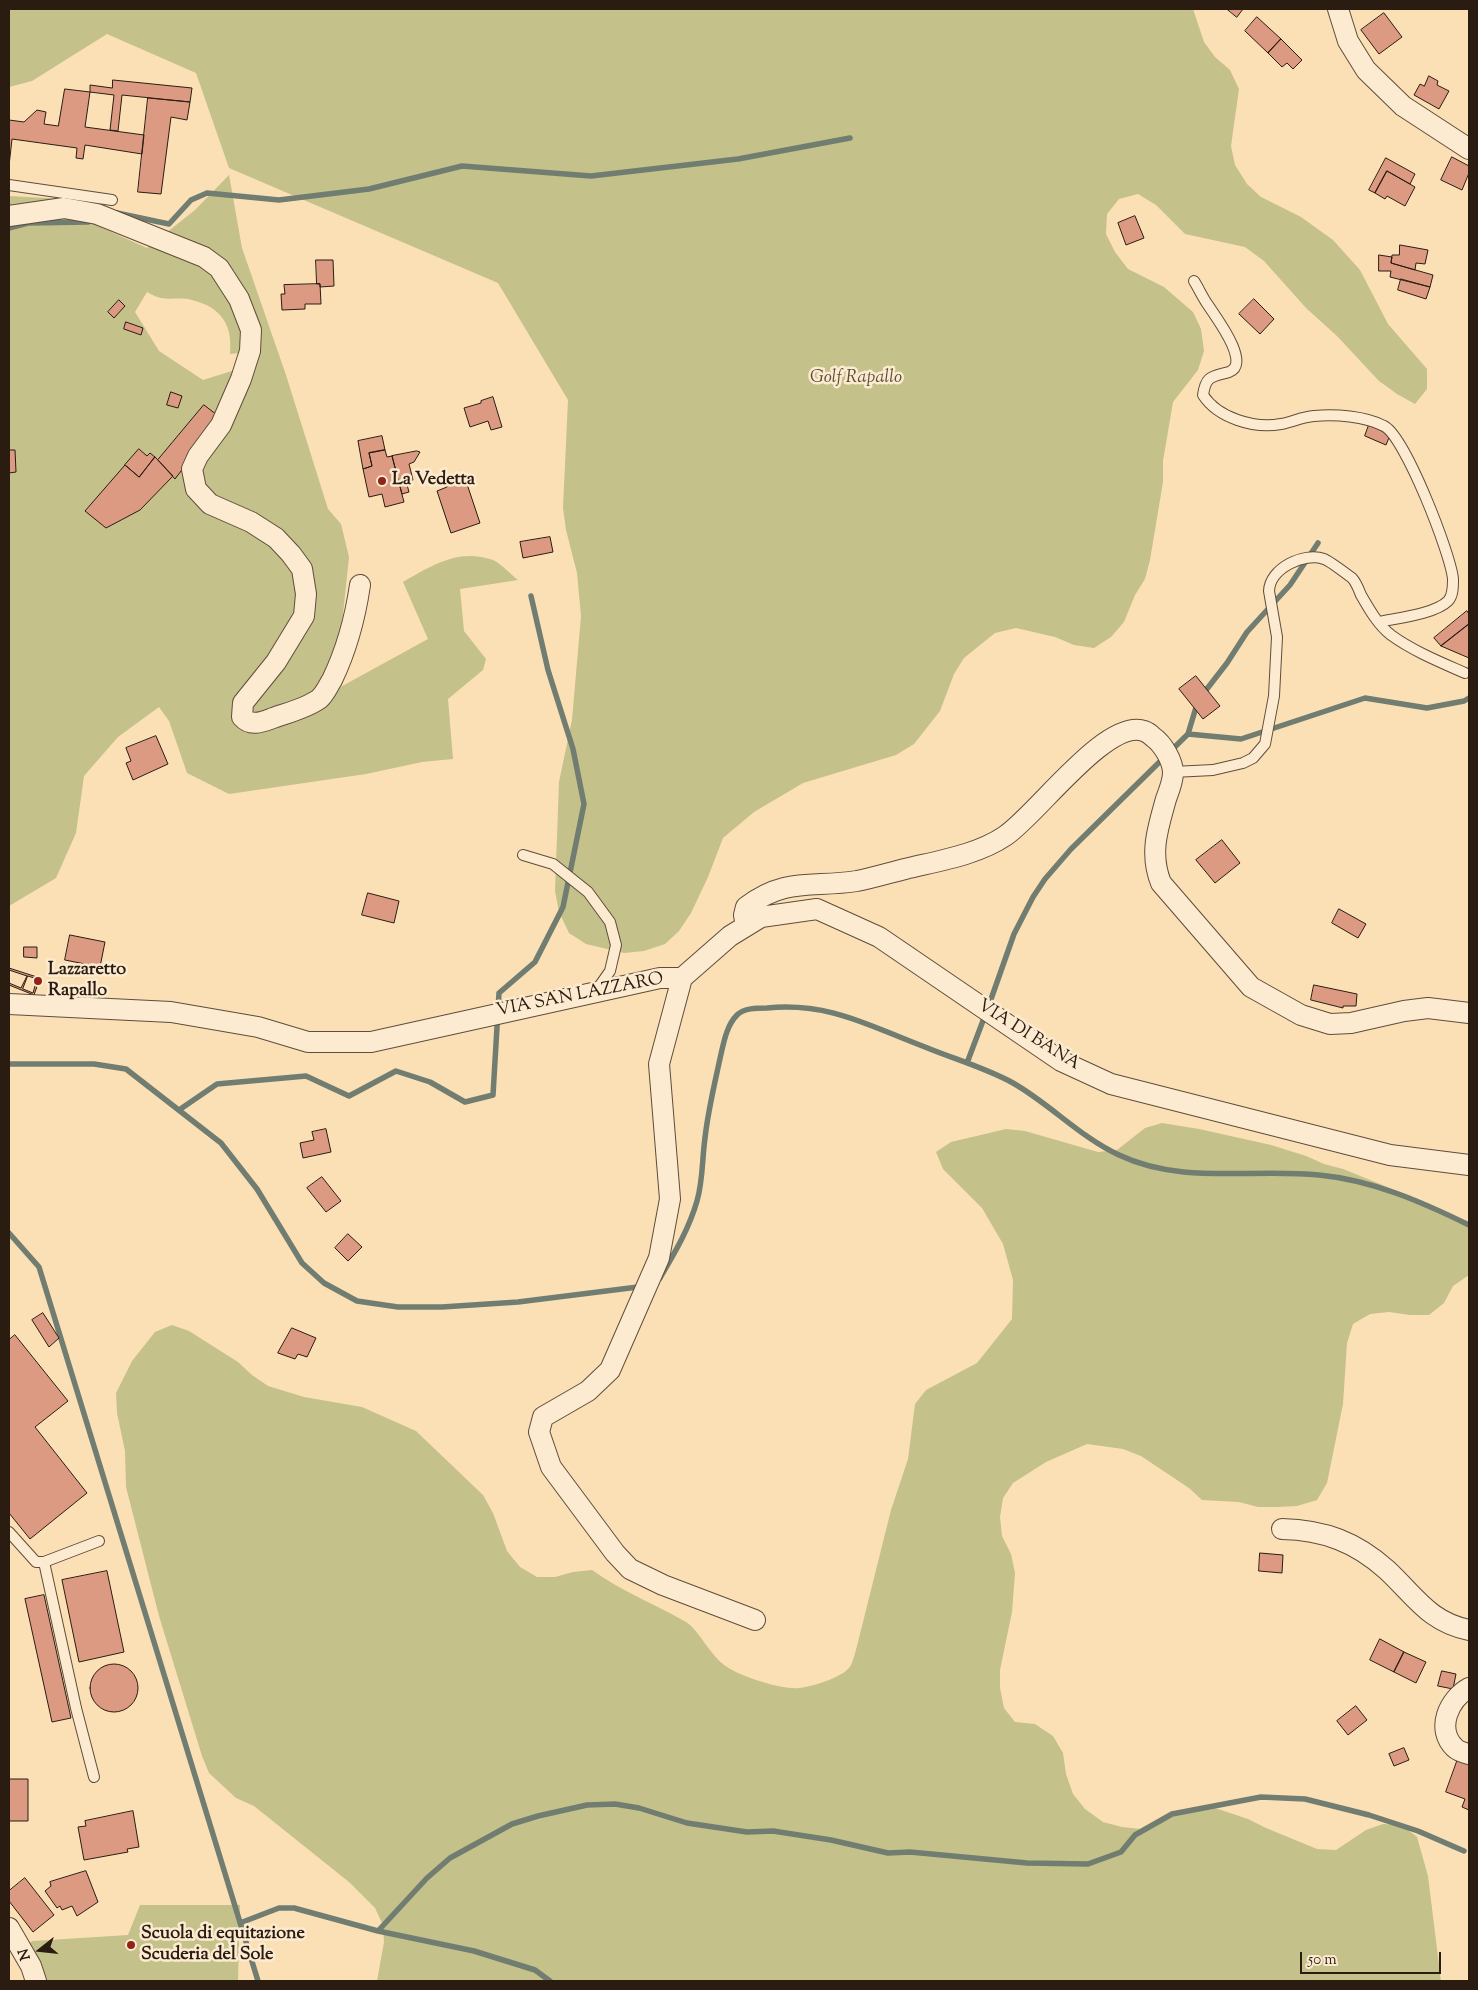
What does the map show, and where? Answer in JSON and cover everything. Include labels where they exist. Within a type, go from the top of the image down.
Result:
[{"type":"street","points":[[1338,9],[1348,41],[1366,70],[1403,106],[1469,149]]},
{"type":"street","points":[[9,216],[64,208],[97,214],[204,257],[220,268],[239,299],[251,330],[250,350],[241,379],[221,425],[198,456],[192,468],[196,489],[210,504],[251,522],[276,538],[302,569],[306,594],[304,616],[295,633],[276,662],[243,703],[242,716],[246,722],[253,724],[298,709],[323,694],[343,656],[356,614],[360,585]]},
{"type":"street","points":[[746,926],[744,915],[746,907],[768,893],[784,887],[858,881],[946,860],[1005,836],[1020,824],[1093,750],[1112,738],[1128,732],[1143,730],[1156,739],[1167,754],[1173,772],[1159,822],[1155,850],[1155,867],[1161,883],[1171,897],[1250,987],[1301,1014],[1330,1024],[1352,1023],[1404,1011],[1428,1008],[1469,1012]]},
{"type":"street","name":"VIA DI BANA","points":[[682,978],[730,936],[761,917],[817,909],[880,937],[1061,1061],[1112,1084],[1390,1156],[1469,1165]]},
{"type":"street","name":"VIA SAN LAZZARO","points":[[9,1004],[171,1012],[258,1027],[308,1042],[371,1042],[660,978],[682,978],[659,1064],[670,1199],[659,1258],[610,1370],[588,1391],[543,1417],[539,1432],[550,1467],[615,1553],[630,1569],[663,1585],[755,1620]]},
{"type":"street","points":[[1282,1529],[1300,1529],[1333,1537],[1356,1546],[1387,1570],[1409,1594],[1436,1618],[1451,1626],[1469,1630]]},
{"type":"street","points":[[1469,1688],[1458,1697],[1449,1711],[1444,1726],[1448,1738],[1456,1749],[1469,1754]]},
{"type":"street","points":[[9,1928],[31,1966],[36,1981]]},
{"type":"lane","points":[[9,185],[112,200]]},
{"type":"lane","points":[[1194,281],[1207,304],[1226,330],[1237,359],[1237,365],[1233,370],[1209,378],[1205,383],[1203,394],[1207,400],[1233,418],[1263,425],[1282,424],[1312,416],[1339,416],[1366,420],[1385,426],[1393,432],[1406,453],[1442,542],[1453,578],[1453,592],[1448,601],[1438,607],[1379,622]]},
{"type":"lane","points":[[1173,772],[1213,770],[1243,763],[1253,758],[1265,744],[1268,738],[1274,696],[1277,637],[1269,591],[1271,579],[1279,570],[1290,563],[1322,558],[1330,562],[1341,572],[1353,579],[1372,614],[1389,634],[1417,651],[1465,673]]},
{"type":"lane","points":[[523,855],[553,864],[588,892],[610,922],[616,945],[610,971],[596,992]]},
{"type":"lane","points":[[9,1532],[33,1561],[44,1562],[99,1541]]},
{"type":"lane","points":[[44,1562],[76,1708],[94,1777]]},
{"type":"green space","name":"Golf Rapallo","points":[[9,9],[1193,9],[1204,42],[1215,57],[1230,70],[1239,89],[1231,146],[1235,165],[1247,184],[1261,197],[1301,217],[1333,240],[1360,270],[1388,324],[1427,369],[1427,389],[1415,404],[1379,381],[1337,336],[1306,308],[1264,261],[1245,247],[1185,234],[1156,205],[1138,194],[1119,199],[1107,214],[1106,234],[1115,252],[1128,269],[1164,287],[1193,312],[1201,329],[1204,351],[1198,370],[1173,402],[1163,461],[1163,482],[1150,560],[1145,579],[1135,595],[1124,622],[1111,637],[1094,648],[1074,645],[1055,637],[1016,628],[995,633],[964,658],[954,674],[940,711],[914,744],[896,755],[803,783],[754,812],[723,838],[708,877],[691,913],[679,931],[665,944],[644,951],[624,953],[586,944],[569,933],[559,912],[555,891],[559,782],[572,720],[581,616],[577,573],[566,530],[563,508],[568,400],[498,283],[229,168],[196,73],[107,34],[32,81],[9,87]]},
{"type":"green space","points":[[229,175],[242,248],[286,375],[328,509],[341,524],[349,557],[335,690],[428,639],[403,582],[434,565],[466,556],[478,556],[493,560],[518,580],[460,589],[464,631],[486,659],[483,670],[448,699],[453,759],[422,762],[366,774],[229,794],[187,773],[169,721],[159,707],[118,737],[84,776],[76,833],[56,878],[9,906],[9,196],[83,200],[98,226],[147,248],[195,210]],"holes":[[[147,292],[161,298],[192,300],[211,307],[227,326],[230,354],[239,353],[238,369],[203,380],[159,351],[135,312]]]},
{"type":"green space","points":[[1162,1123],[1271,1145],[1306,1156],[1427,1203],[1444,1214],[1469,1222],[1469,1275],[1453,1286],[1444,1303],[1429,1315],[1389,1312],[1370,1314],[1353,1324],[1347,1343],[1343,1404],[1327,1483],[1317,1500],[1297,1506],[1258,1507],[1239,1502],[1202,1500],[1189,1488],[1141,1456],[1123,1449],[1087,1444],[1046,1462],[1013,1483],[1003,1498],[1000,1517],[1002,1536],[1011,1554],[1015,1573],[1012,1612],[1000,1670],[1000,1688],[1004,1708],[1015,1722],[1035,1724],[1053,1736],[1063,1753],[1066,1774],[1073,1794],[1085,1809],[1103,1822],[1141,1829],[1194,1807],[1212,1807],[1248,1819],[1317,1849],[1336,1850],[1366,1830],[1383,1824],[1402,1825],[1417,1837],[1428,1876],[1441,1981],[377,1981],[384,1942],[383,1925],[375,1908],[349,1882],[254,1806],[236,1798],[209,1773],[202,1756],[159,1616],[126,1487],[125,1451],[117,1413],[116,1393],[132,1361],[155,1332],[172,1325],[189,1331],[238,1362],[268,1386],[304,1397],[362,1407],[416,1431],[483,1495],[493,1513],[507,1551],[520,1567],[537,1577],[555,1577],[573,1572],[592,1570],[686,1622],[696,1631],[721,1662],[734,1671],[773,1685],[792,1688],[806,1687],[840,1675],[849,1668],[853,1661],[891,1510],[908,1459],[915,1404],[926,1390],[977,1363],[1012,1319],[1013,1280],[1003,1244],[982,1208],[943,1169],[936,1152],[951,1142],[1006,1129],[1025,1131],[1098,1152],[1117,1150],[1145,1128]]},
{"type":"green space","name":"Scuola di equitazione Scuderia del Sole","points":[[140,1905],[240,1905],[238,1981],[27,1981],[15,1949],[33,1941],[128,1935]]},
{"type":"building","points":[[1227,9],[1243,9],[1237,17]]},
{"type":"building","points":[[1384,13],[1402,37],[1379,54],[1361,30]]},
{"type":"building","points":[[1257,17],[1281,39],[1268,53],[1245,31]]},
{"type":"building","points":[[1281,39],[1302,60],[1293,69],[1287,63],[1282,67],[1268,53]]},
{"type":"building","points":[[1429,76],[1438,81],[1437,85],[1449,91],[1439,109],[1414,95],[1420,84],[1424,86]]},
{"type":"building","points":[[113,80],[192,88],[190,102],[122,95],[118,131],[110,130],[114,95],[90,92],[90,85],[112,88]]},
{"type":"building","points":[[65,89],[90,92],[85,127],[144,135],[142,154],[85,145],[83,159],[76,158],[77,148],[12,139],[9,166],[9,120],[24,122],[37,110],[46,112],[44,124],[58,126]]},
{"type":"building","points":[[148,98],[190,102],[187,120],[171,117],[161,194],[138,192]]},
{"type":"building","points":[[1452,157],[1469,166],[1469,173],[1462,190],[1441,180]]},
{"type":"building","points":[[1386,158],[1415,174],[1410,184],[1387,171],[1375,193],[1369,190]]},
{"type":"building","points":[[1387,171],[1415,187],[1405,206],[1387,196],[1385,199],[1375,193]]},
{"type":"building","points":[[1135,216],[1144,238],[1126,245],[1118,223]]},
{"type":"building","points":[[1400,245],[1428,250],[1425,264],[1416,263],[1415,270],[1391,263],[1392,255],[1399,255]]},
{"type":"building","points":[[1379,255],[1392,257],[1391,263],[1433,275],[1430,287],[1390,277],[1391,271],[1379,271]]},
{"type":"building","points":[[316,260],[333,260],[334,286],[320,287],[320,284],[317,284]]},
{"type":"building","points":[[1401,279],[1430,287],[1426,299],[1398,290]]},
{"type":"building","points":[[320,284],[321,304],[305,304],[305,309],[282,310],[281,294],[285,294],[284,285]]},
{"type":"building","points":[[1254,299],[1274,319],[1260,334],[1239,314]]},
{"type":"building","points":[[119,300],[125,306],[114,318],[108,312]]},
{"type":"building","points":[[126,322],[143,328],[141,335],[124,329]]},
{"type":"building","points":[[171,392],[182,396],[178,408],[167,405]]},
{"type":"building","points":[[493,397],[502,427],[491,430],[488,421],[470,427],[464,408]]},
{"type":"building","points":[[204,405],[221,418],[175,479],[158,460]]},
{"type":"building","points":[[1369,425],[1390,435],[1386,445],[1365,436]]},
{"type":"building","points":[[382,436],[385,450],[369,453],[372,466],[363,469],[358,441]]},
{"type":"building","points":[[139,449],[147,456],[150,453],[155,457],[139,477],[125,465]]},
{"type":"building","points":[[9,450],[15,450],[16,472],[9,473]]},
{"type":"building","name":"La Vedetta","points":[[385,450],[387,457],[392,456],[404,502],[385,507],[382,494],[369,497],[363,469],[372,466],[369,453]]},
{"type":"building","points":[[420,452],[414,462],[409,464],[413,480],[406,481],[409,492],[402,494],[392,456]]},
{"type":"building","points":[[155,457],[173,476],[140,510],[106,528],[85,511],[125,465],[139,477]]},
{"type":"building","points":[[465,478],[480,523],[451,533],[437,491],[447,487],[446,484]]},
{"type":"building","points":[[550,537],[553,552],[523,558],[520,542]]},
{"type":"building","points":[[1467,611],[1469,614],[1469,624],[1441,646],[1434,638]]},
{"type":"building","points":[[1469,624],[1469,658],[1441,646]]},
{"type":"building","points":[[1196,676],[1220,706],[1203,719],[1179,689]]},
{"type":"building","points":[[156,736],[168,764],[133,780],[126,763],[131,761],[126,748]]},
{"type":"building","points":[[1222,840],[1240,863],[1215,883],[1196,860]]},
{"type":"building","points":[[368,893],[399,901],[394,923],[362,915]]},
{"type":"building","points":[[1339,909],[1366,924],[1358,938],[1332,923]]},
{"type":"building","points":[[70,935],[105,942],[100,967],[65,960]]},
{"type":"building","points":[[24,947],[37,947],[37,958],[24,957]]},
{"type":"building","name":"Lazzaretto Rapallo","points":[[9,968],[40,978],[34,995],[9,985],[9,983],[21,988],[27,976],[9,970]],"holes":[[[28,976],[37,979],[33,993],[23,989]]]},
{"type":"building","points":[[1314,985],[1357,994],[1356,1006],[1343,1006],[1343,1008],[1311,1000]]},
{"type":"building","points":[[326,1129],[331,1152],[303,1158],[300,1143],[314,1140],[312,1132]]},
{"type":"building","points":[[322,1177],[341,1201],[326,1212],[307,1188]]},
{"type":"building","points":[[348,1234],[362,1247],[348,1261],[335,1248]]},
{"type":"building","points":[[43,1313],[59,1338],[49,1347],[32,1320]]},
{"type":"building","points":[[292,1328],[316,1338],[307,1357],[298,1354],[295,1359],[278,1353]]},
{"type":"building","points":[[15,1335],[68,1401],[35,1427],[87,1493],[30,1539],[9,1513],[9,1340]]},
{"type":"building","points":[[1260,1553],[1283,1555],[1282,1573],[1259,1571]]},
{"type":"building","points":[[107,1571],[124,1652],[79,1662],[62,1580]]},
{"type":"building","points":[[44,1595],[71,1718],[52,1722],[25,1599]]},
{"type":"building","points":[[1380,1639],[1404,1652],[1394,1672],[1370,1660]]},
{"type":"building","points":[[1404,1652],[1426,1662],[1416,1683],[1394,1672]]},
{"type":"building","points":[[114,1664],[123,1666],[131,1671],[136,1679],[138,1688],[136,1697],[131,1705],[123,1710],[114,1712],[105,1710],[97,1705],[92,1697],[90,1688],[92,1679],[97,1671],[105,1666]]},
{"type":"building","points":[[1442,1671],[1456,1674],[1453,1689],[1438,1686]]},
{"type":"building","points":[[1356,1706],[1367,1720],[1348,1735],[1337,1721]]},
{"type":"building","points":[[1404,1748],[1409,1760],[1394,1766],[1389,1754]]},
{"type":"building","points":[[1459,1756],[1469,1760],[1469,1810],[1462,1807],[1465,1799],[1446,1792]]},
{"type":"building","points":[[9,1779],[28,1779],[28,1821],[9,1821]]},
{"type":"building","points":[[133,1811],[139,1847],[127,1849],[128,1852],[84,1860],[78,1827],[86,1826],[85,1821]]},
{"type":"building","points":[[86,1871],[98,1902],[77,1916],[72,1906],[62,1910],[60,1906],[57,1908],[45,1891],[51,1886],[50,1882]]},
{"type":"building","points":[[25,1878],[54,1915],[33,1932],[9,1901],[9,1891]]},
{"type":"waterway","points":[[117,213],[169,224],[191,200],[207,193],[279,200],[369,189],[462,166],[591,176],[738,159],[850,138]]},
{"type":"waterway","points":[[9,228],[28,223],[88,222],[92,220]]},
{"type":"waterway","points":[[1203,694],[1227,663],[1247,632],[1290,585],[1318,543]]},
{"type":"waterway","points":[[179,1110],[217,1084],[306,1076],[349,1096],[396,1071],[430,1082],[465,1102],[493,1095],[499,993],[535,962],[563,907],[584,804],[573,749],[548,670],[531,596]]},
{"type":"waterway","points":[[1188,734],[1241,739],[1365,698],[1427,708],[1464,701],[1469,698]]},
{"type":"waterway","points":[[990,1002],[1014,934],[1033,897],[1045,879],[1071,849],[1188,734],[1197,704]]},
{"type":"waterway","points":[[660,1278],[676,1250],[697,1201],[708,1117],[726,1033],[737,1015],[743,1011],[755,1008],[790,1007],[830,1012],[849,1017],[981,1068],[1027,1091],[1105,1148],[1143,1164],[1167,1170],[1192,1173],[1294,1173],[1339,1178],[1396,1193],[1469,1225]]},
{"type":"waterway","points":[[967,1063],[984,1018]]},
{"type":"waterway","points":[[9,1064],[94,1064],[126,1069],[221,1143],[257,1189],[302,1263],[324,1283],[357,1301],[398,1307],[442,1307],[518,1302],[638,1287]]},
{"type":"waterway","points":[[9,1233],[39,1267],[258,1981]]},
{"type":"waterway","points":[[378,1931],[427,1878],[450,1858],[512,1824],[587,1805],[615,1804],[639,1808],[687,1823],[747,1832],[773,1831],[831,1840],[888,1853],[910,1852],[1027,1863],[1088,1864],[1121,1852],[1135,1835],[1172,1814],[1261,1797],[1305,1799],[1369,1815],[1418,1831],[1464,1851]]},
{"type":"waterway","points":[[240,1923],[279,1908],[294,1908],[378,1931],[474,1951],[535,1970],[550,1981]]},
{"type":"place","name":"La Vedetta","points":[[382,481]]},
{"type":"place","name":"Lazzaretto Rapallo","points":[[38,981]]},
{"type":"place","name":"Scuola di equitazione Scuderia del Sole","points":[[131,1945]]}]
